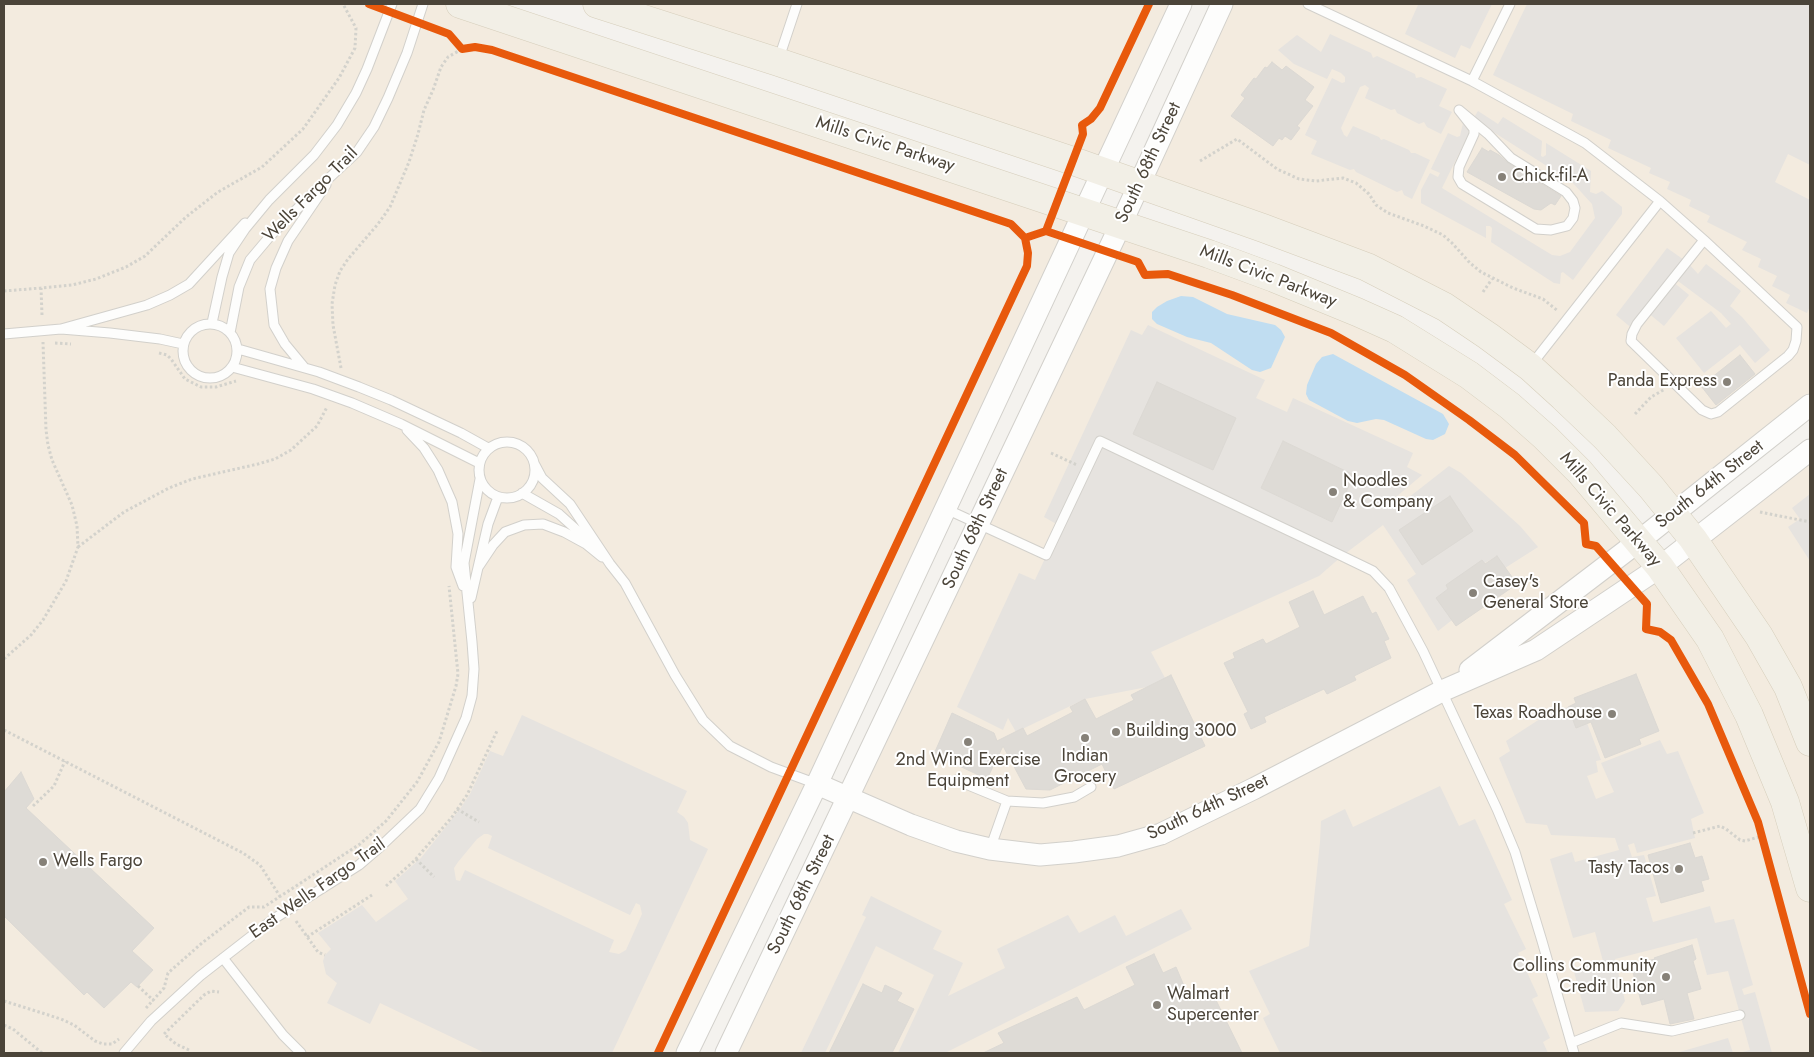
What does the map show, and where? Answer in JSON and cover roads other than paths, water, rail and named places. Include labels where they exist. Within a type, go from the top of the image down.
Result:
[{"type":"main road","name":"Mills Civic Parkway","points":[[460,4],[1085,211],[1209,254],[1319,296],[1395,329],[1468,375],[1503,401],[1545,437],[1580,472],[1660,567],[1710,640],[1749,715],[1785,802],[1810,888]]},
{"type":"main road","points":[[597,4],[778,62],[1102,171],[1367,267],[1445,307],[1530,367],[1564,396],[1605,437],[1673,514],[1693,539],[1759,636],[1788,687],[1810,742]]},
{"type":"street","name":"South 68th Street","points":[[687,1053],[817,784],[1181,4]]},
{"type":"street","name":"South 68th Street","points":[[726,1053],[1121,224],[1222,4]]},
{"type":"street","name":"South 64th Street","points":[[1442,691],[1639,541],[1810,405]]},
{"type":"street","name":"South 64th Street","points":[[817,784],[920,828],[956,841],[990,849],[1040,856],[1118,846],[1160,834],[1255,788],[1442,691],[1536,650],[1660,567],[1693,539],[1721,520],[1810,450]]},
{"type":"lane","name":"Wells Fargo Trail","points":[[212,323],[222,277],[230,253],[245,229],[269,200],[314,154],[337,125],[367,69],[392,4]]},
{"type":"lane","name":"Wells Fargo Trail","points":[[230,333],[240,287],[250,260],[271,235],[357,152],[374,127],[407,53],[423,4]]},
{"type":"lane","points":[[778,62],[797,4]]},
{"type":"lane","points":[[1308,4],[1472,82],[1585,143],[1660,201],[1704,240],[1797,327],[1793,350],[1718,412],[1711,414],[1702,410],[1631,341],[1637,324],[1704,240]]},
{"type":"lane","points":[[1472,82],[1510,4]]},
{"type":"lane","points":[[1459,110],[1488,134],[1512,158],[1566,192],[1573,201],[1575,208],[1573,218],[1567,226],[1551,230],[1536,229],[1462,184],[1458,177],[1458,167],[1474,134],[1474,129],[1459,110]]},
{"type":"lane","points":[[304,367],[285,344],[274,325],[270,289],[276,268],[288,242],[334,174]]},
{"type":"lane","points":[[61,329],[147,305],[170,296],[189,284],[231,236],[269,200]]},
{"type":"lane","points":[[1530,367],[1660,201]]},
{"type":"lane","points":[[212,323],[223,327],[230,333],[238,349],[232,367],[219,377],[211,378],[202,377],[188,368],[184,361],[183,344],[191,331],[198,326],[212,323]]},
{"type":"lane","points":[[4,334],[61,329],[160,339],[183,344]]},
{"type":"lane","points":[[238,349],[304,367],[338,379],[391,400],[488,448]]},
{"type":"lane","points":[[232,367],[272,377],[332,396],[401,424],[479,463]]},
{"type":"lane","points":[[401,424],[424,448],[438,470],[452,502],[458,534],[456,567],[469,606]]},
{"type":"lane","points":[[534,463],[535,472],[533,480],[522,493],[515,497],[506,498],[490,493],[480,479],[478,471],[479,463],[488,448],[503,442],[519,444],[526,449],[534,463],[542,478],[570,504],[625,584],[675,675],[703,720],[730,746],[771,767],[817,784]]},
{"type":"lane","points":[[946,508],[1046,555],[1100,442],[1373,571],[1389,588],[1442,691],[1514,852],[1574,1053]]},
{"type":"lane","name":"East Wells Fargo Trail","points":[[124,1053],[151,1021],[200,976],[272,920],[359,865],[402,828],[420,809],[439,778],[454,748],[466,718],[472,696],[474,669],[464,563],[480,479]]},
{"type":"lane","points":[[522,493],[559,514],[592,543],[610,564]]},
{"type":"lane","name":"East Wells Fargo Trail","points":[[469,606],[488,524],[498,496]]},
{"type":"lane","points":[[479,566],[493,545],[505,532],[524,524],[543,524],[564,532],[586,544],[610,564]]},
{"type":"lane","points":[[956,780],[1006,801],[1043,803],[1074,797],[1091,787]]},
{"type":"lane","points":[[990,849],[1006,801]]},
{"type":"lane","points":[[223,958],[283,1035],[301,1053]]},
{"type":"lane","points":[[1571,1043],[1621,1023],[1672,1031],[1740,1015]]},
{"type":"water","points":[[1181,296],[1193,297],[1227,314],[1275,325],[1285,337],[1271,368],[1260,372],[1252,370],[1211,343],[1187,337],[1157,324],[1152,319],[1152,312],[1157,307]]},
{"type":"water","points":[[1333,354],[1443,414],[1449,424],[1445,434],[1433,440],[1426,439],[1384,420],[1376,419],[1357,423],[1348,421],[1309,400],[1306,394],[1307,385],[1316,364],[1322,357]]},
{"type":"place","name":"Chick-fil-A","points":[[1502,177]]},
{"type":"place","name":"Panda Express","points":[[1727,382]]},
{"type":"place","name":"Noodles & Company","points":[[1333,492]]},
{"type":"place","name":"Casey's General Store","points":[[1473,593]]},
{"type":"place","name":"Texas Roadhouse","points":[[1612,714]]},
{"type":"place","name":"Building 3000","points":[[1116,732]]},
{"type":"place","name":"Indian Grocery","points":[[1085,738]]},
{"type":"place","name":"2nd Wind Exercise Equipment","points":[[968,742]]},
{"type":"place","name":"Wells Fargo","points":[[43,862]]},
{"type":"place","name":"Tasty Tacos","points":[[1679,869]]},
{"type":"place","name":"Collins Community Credit Union","points":[[1666,977]]},
{"type":"place","name":"Walmart Supercenter","points":[[1157,1005]]}]
